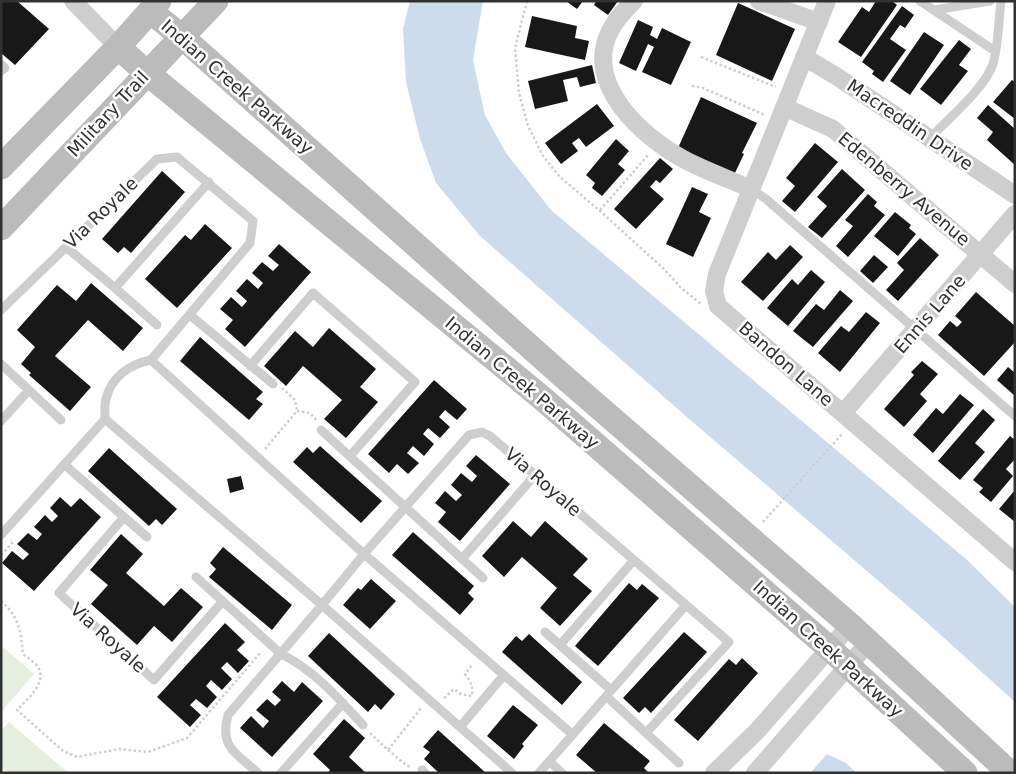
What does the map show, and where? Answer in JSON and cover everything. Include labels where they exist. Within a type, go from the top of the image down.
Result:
[{"type":"street","name":"Indian Creek Parkway","points":[[73,1],[118,47],[147,73],[542,398],[838,656],[965,773]]},
{"type":"street","name":"Military Trail","points":[[1,228],[216,1]]},
{"type":"street","points":[[634,1],[619,16],[609,32],[604,56],[606,76],[613,96],[627,114],[656,141],[684,160],[751,189]]},
{"type":"street","points":[[760,1],[819,22]]},
{"type":"street","name":"Bandon Lane","points":[[827,1],[717,274],[714,291],[718,306],[1015,562]]},
{"type":"street","name":"Indian Creek Parkway","points":[[149,5],[181,36],[564,377],[850,625],[1010,773]]},
{"type":"street","points":[[1,167],[118,47],[149,5]]},
{"type":"street","name":"Macreddin Drive","points":[[804,57],[836,76],[1015,195]]},
{"type":"street","name":"Edenberry Avenue","points":[[784,107],[833,129],[1015,284]]},
{"type":"street","name":"Ennis Lane","points":[[843,413],[1015,214]]},
{"type":"street","points":[[756,773],[838,656],[850,625]]},
{"type":"street","points":[[714,773],[838,656],[869,642]]},
{"type":"lane","points":[[920,1],[995,51]]},
{"type":"lane","points":[[934,10],[990,1]]},
{"type":"lane","points":[[930,138],[986,77],[993,63],[1002,1]]},
{"type":"lane","points":[[1,64],[5,68],[1,71]]},
{"type":"lane","name":"Via Royale","points":[[1,310],[157,159],[177,157],[253,221],[250,243],[151,360]]},
{"type":"lane","points":[[115,288],[209,182]]},
{"type":"lane","points":[[751,189],[766,199],[1015,416]]},
{"type":"lane","points":[[66,247],[157,325]]},
{"type":"lane","points":[[250,366],[313,293],[415,382],[350,456]]},
{"type":"lane","points":[[190,315],[274,384]]},
{"type":"lane","points":[[1,536],[105,419],[106,399],[121,372],[137,362],[151,360],[364,554],[572,734]]},
{"type":"lane","points":[[1,364],[61,420]]},
{"type":"lane","points":[[1,421],[29,390]]},
{"type":"lane","points":[[105,419],[322,605],[512,773]]},
{"type":"lane","points":[[321,430],[483,578]]},
{"type":"lane","name":"Via Royale","points":[[258,773],[229,747],[224,729],[228,715],[364,554],[470,436],[482,432],[490,436],[729,642],[646,733]]},
{"type":"lane","points":[[64,465],[147,537]]},
{"type":"lane","points":[[462,559],[535,475]]},
{"type":"lane","name":"Via Royale","points":[[124,517],[59,594],[154,680],[222,602]]},
{"type":"lane","points":[[1,527],[18,519]]},
{"type":"lane","points":[[560,645],[634,560]]},
{"type":"lane","points":[[196,577],[281,654],[297,662],[343,703],[363,725]]},
{"type":"lane","points":[[539,773],[686,605]]},
{"type":"lane","points":[[546,632],[609,693],[646,733],[679,763]]},
{"type":"lane","points":[[460,727],[504,675]]},
{"type":"lane","points":[[281,773],[343,703]]},
{"type":"lane","points":[[549,761],[562,773]]},
{"type":"path","points":[[527,1],[515,48],[519,93],[528,126],[543,156],[559,176],[664,269],[681,288],[706,308]]},
{"type":"path","points":[[701,57],[777,87]]},
{"type":"path","points":[[692,86],[703,88],[766,116]]},
{"type":"path","points":[[600,211],[652,151]]},
{"type":"path","points":[[274,384],[284,389],[295,400],[297,411]]},
{"type":"path","points":[[297,411],[310,413],[322,426],[321,430]]},
{"type":"path","points":[[264,450],[297,411]]},
{"type":"path","points":[[763,522],[842,434]]},
{"type":"path","points":[[1,601],[12,613],[20,629],[23,654],[38,667],[40,674],[39,682],[34,692],[17,710],[63,751],[77,757],[119,749],[148,752],[187,738],[262,650]]},
{"type":"path","points":[[442,700],[454,689],[461,694],[472,696],[470,680],[465,674]]},
{"type":"path","points":[[388,750],[422,708]]},
{"type":"path","points":[[363,725],[407,766],[423,771]]},
{"type":"green space","points":[[4,648],[34,674],[1,712],[1,651]]},
{"type":"green space","points":[[9,722],[67,772],[8,773],[1,767],[1,731]]},
{"type":"water","points":[[410,1],[483,1],[473,60],[485,115],[506,153],[551,210],[966,559],[1015,607],[1015,702],[923,619],[688,418],[480,236],[436,183],[420,139],[406,82],[403,29]]},
{"type":"water","points":[[827,754],[846,763],[857,773],[810,773]]},
{"type":"building","points":[[1,1],[17,1],[49,29],[15,65],[1,53]]},
{"type":"building","points":[[566,1],[583,1],[577,9]]},
{"type":"building","points":[[596,1],[618,1],[608,15],[594,5]]},
{"type":"building","points":[[876,1],[892,1],[897,5],[861,57],[838,42],[862,7],[869,12]]},
{"type":"building","points":[[738,3],[795,29],[772,81],[716,55]]},
{"type":"building","points":[[902,6],[914,15],[905,28],[900,25],[890,39],[906,50],[883,82],[872,74],[874,71],[862,62]]},
{"type":"building","points":[[532,16],[577,26],[575,38],[589,41],[585,60],[525,47]]},
{"type":"building","points":[[638,20],[653,27],[650,35],[657,39],[662,28],[691,42],[671,85],[642,72],[654,47],[648,44],[636,71],[619,63]]},
{"type":"building","points":[[924,32],[944,45],[910,95],[890,81]]},
{"type":"building","points":[[959,40],[971,49],[959,65],[968,71],[941,105],[920,89]]},
{"type":"building","points":[[592,65],[596,83],[580,87],[577,77],[563,80],[568,101],[535,109],[528,81]]},
{"type":"building","points":[[1012,80],[1015,82],[1015,119],[993,102]]},
{"type":"building","points":[[701,97],[757,123],[742,153],[744,154],[734,175],[678,148]]},
{"type":"building","points":[[597,104],[614,126],[586,147],[579,138],[572,143],[578,151],[561,164],[545,143]]},
{"type":"building","points":[[988,105],[1015,129],[1015,165],[987,140],[993,132],[977,118]]},
{"type":"building","points":[[616,139],[629,151],[618,164],[625,170],[602,196],[592,188],[595,183],[586,175]]},
{"type":"building","points":[[815,143],[838,162],[795,212],[782,201],[795,186],[786,178]]},
{"type":"building","points":[[660,158],[673,169],[660,183],[656,180],[650,187],[664,199],[636,229],[614,209]]},
{"type":"building","points":[[842,169],[865,190],[822,238],[808,227],[827,206],[817,197]]},
{"type":"building","points":[[162,171],[185,192],[131,253],[124,247],[118,253],[102,239]]},
{"type":"building","points":[[692,187],[708,194],[699,212],[711,218],[693,257],[666,244]]},
{"type":"building","points":[[868,194],[877,202],[874,206],[885,215],[848,257],[836,246],[853,226],[845,220]]},
{"type":"building","points":[[895,212],[911,225],[909,228],[916,234],[898,256],[874,236]]},
{"type":"building","points":[[205,224],[232,248],[177,308],[145,279],[185,235],[191,240]]},
{"type":"building","points":[[920,238],[939,255],[898,301],[886,290],[904,270],[897,263]]},
{"type":"building","points":[[279,244],[311,272],[245,347],[225,329],[233,320],[220,309],[231,297],[242,307],[247,301],[236,291],[247,279],[258,289],[263,283],[252,273],[262,262],[273,271],[279,265],[268,256]]},
{"type":"building","points":[[790,245],[803,257],[763,301],[741,282],[768,252],[776,260]]},
{"type":"building","points":[[874,255],[888,267],[873,283],[860,271]]},
{"type":"building","points":[[811,270],[825,282],[788,326],[767,308],[792,279],[798,285]]},
{"type":"building","points":[[91,283],[143,328],[123,351],[88,320],[55,356],[91,387],[70,411],[29,375],[31,373],[21,364],[35,347],[17,330],[57,285],[76,301]]},
{"type":"building","points":[[840,290],[853,301],[813,347],[793,331],[816,304],[824,310]]},
{"type":"building","points":[[976,292],[1015,326],[1015,342],[984,376],[938,335],[950,321],[957,327],[962,322],[955,316]]},
{"type":"building","points":[[866,312],[880,323],[840,372],[818,353],[841,326],[849,332]]},
{"type":"building","points":[[329,328],[376,369],[360,387],[378,402],[346,438],[324,419],[342,400],[303,366],[286,386],[264,366],[295,331],[313,347]]},
{"type":"building","points":[[200,337],[263,392],[256,399],[263,404],[249,420],[180,361]]},
{"type":"building","points":[[922,361],[938,374],[920,394],[927,401],[904,427],[884,409],[914,375],[911,372]]},
{"type":"building","points":[[1008,367],[1015,373],[1015,396],[997,380]]},
{"type":"building","points":[[434,380],[467,409],[457,420],[445,410],[439,417],[450,427],[440,438],[428,428],[423,434],[434,444],[424,456],[413,446],[407,453],[419,463],[408,474],[397,464],[389,473],[368,454]]},
{"type":"building","points":[[960,394],[974,405],[933,453],[913,435],[936,408],[943,414]]},
{"type":"building","points":[[983,409],[995,420],[975,443],[985,452],[960,480],[938,461]]},
{"type":"building","points":[[1010,436],[1015,440],[1015,459],[1006,469],[1013,476],[991,502],[979,492],[983,488],[973,480]]},
{"type":"building","points":[[320,446],[382,501],[361,523],[293,462],[307,447],[313,453]]},
{"type":"building","points":[[109,448],[177,509],[162,525],[156,519],[149,526],[88,471]]},
{"type":"building","points":[[476,455],[510,484],[460,541],[438,522],[446,512],[435,503],[445,491],[456,501],[462,495],[451,485],[461,473],[472,482],[477,476],[466,466]]},
{"type":"building","points":[[241,476],[244,489],[230,493],[227,479]]},
{"type":"building","points":[[1015,490],[1015,522],[999,509]]},
{"type":"building","points":[[60,497],[71,507],[80,498],[101,517],[34,591],[2,563],[12,551],[23,560],[29,554],[17,544],[28,533],[37,540],[42,534],[34,527],[45,515],[52,522],[58,516],[50,508]]},
{"type":"building","points":[[513,521],[531,537],[545,521],[588,559],[573,575],[592,591],[560,626],[540,608],[557,588],[522,557],[504,577],[482,556]]},
{"type":"building","points":[[413,532],[474,586],[468,593],[474,599],[460,615],[392,555]]},
{"type":"building","points":[[121,534],[143,554],[126,573],[164,606],[181,588],[203,607],[172,642],[154,626],[137,645],[91,604],[108,585],[90,570]]},
{"type":"building","points":[[223,547],[292,605],[272,630],[209,577],[216,569],[210,563]]},
{"type":"building","points":[[371,579],[396,601],[370,629],[343,605],[358,588],[361,590]]},
{"type":"building","points":[[629,583],[637,590],[642,584],[659,598],[598,666],[575,646]]},
{"type":"building","points":[[225,623],[245,642],[237,650],[249,661],[238,673],[227,662],[221,668],[232,679],[222,690],[211,680],[206,686],[217,697],[207,708],[196,699],[190,705],[201,715],[190,727],[157,697]]},
{"type":"building","points":[[684,632],[707,652],[651,713],[645,707],[639,713],[623,698]]},
{"type":"building","points":[[329,633],[395,694],[381,710],[375,704],[368,712],[308,656]]},
{"type":"building","points":[[529,634],[582,682],[562,705],[502,652],[516,636],[522,641]]},
{"type":"building","points":[[742,658],[758,673],[698,741],[674,720],[729,659],[736,665]]},
{"type":"building","points":[[282,681],[294,692],[302,682],[323,701],[272,757],[240,728],[251,716],[263,728],[269,721],[256,710],[267,699],[275,706],[281,700],[272,692]]},
{"type":"building","points":[[513,705],[538,725],[522,744],[524,746],[514,759],[487,736]]},
{"type":"building","points":[[344,719],[365,738],[349,757],[366,773],[328,773],[330,770],[313,754]]},
{"type":"building","points":[[604,723],[650,761],[644,768],[649,773],[597,773],[576,755]]},
{"type":"building","points":[[438,730],[486,773],[439,773],[424,759],[430,752],[423,747]]}]
